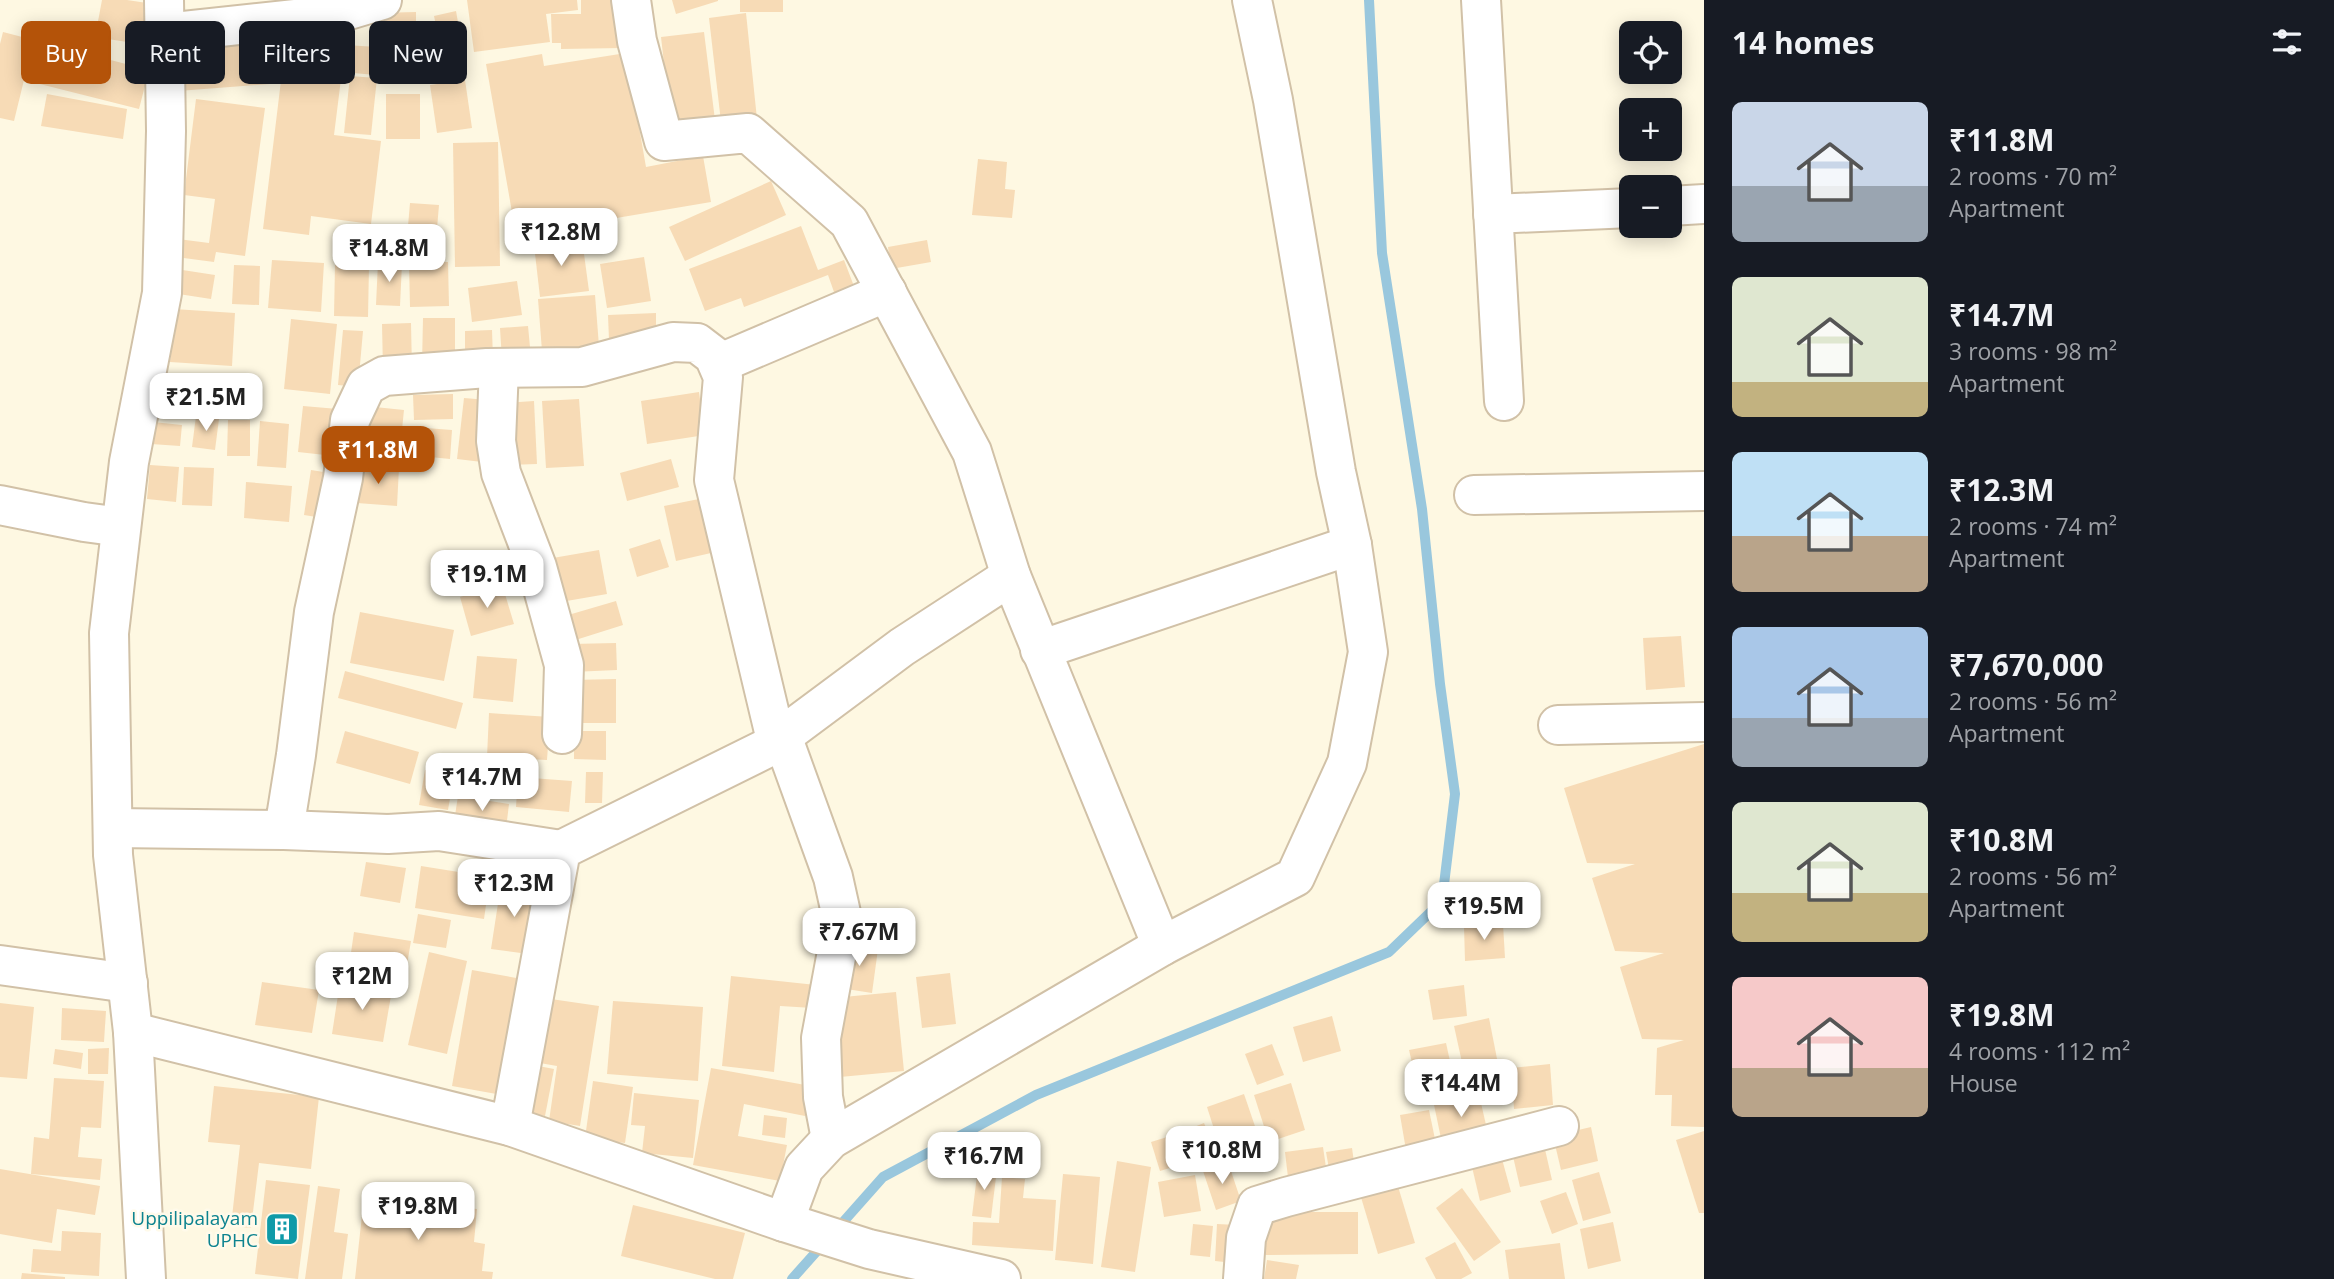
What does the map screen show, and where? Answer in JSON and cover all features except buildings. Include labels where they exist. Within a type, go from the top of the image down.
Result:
[{"type":"street","points":[[146,1279],[133,1032],[113,855],[108,633],[129,462],[162,293],[166,131],[164,16],[332,15],[382,0]]},
{"type":"street","points":[[631,0],[637,41],[664,141],[748,133],[849,222],[972,452],[1011,576],[1161,946]]},
{"type":"street","points":[[797,1225],[804,1168],[831,1139],[1161,946],[1295,877],[1348,763],[1368,652],[1352,544],[1333,458],[1273,100],[1252,0]]},
{"type":"street","points":[[1481,0],[1504,401]]},
{"type":"street","points":[[1682,205],[1704,204]]},
{"type":"street","points":[[1493,214],[1619,209]]},
{"type":"street","points":[[718,364],[887,292]]},
{"type":"street","points":[[284,830],[314,612],[343,478],[350,420],[366,386],[384,376],[499,368],[582,366],[674,342],[697,344],[714,356],[723,377],[714,480],[779,738],[833,877],[841,914],[839,941],[821,1038],[823,1097],[831,1139]]},
{"type":"street","points":[[499,368],[496,441],[501,473],[537,567],[564,664],[562,734]]},
{"type":"street","points":[[1474,495],[1704,491]]},
{"type":"street","points":[[0,505],[121,527]]},
{"type":"street","points":[[1040,650],[1352,544]]},
{"type":"street","points":[[113,828],[388,834],[439,831],[561,850],[765,749],[902,647],[1011,576]]},
{"type":"street","points":[[1558,725],[1704,722]]},
{"type":"street","points":[[510,1126],[561,850]]},
{"type":"street","points":[[0,965],[128,983]]},
{"type":"street","points":[[133,1032],[510,1126],[869,1249],[983,1277]]},
{"type":"street","points":[[1243,1279],[1246,1238],[1256,1206],[1559,1126]]},
{"type":"waterway","points":[[836,1230],[883,1177],[1036,1095],[1389,952],[1442,901],[1455,794],[1440,684],[1422,509],[1382,253],[1369,0]]},
{"type":"waterway","points":[[792,1279],[825,1242]]},
{"type":"place","name":"Uppilipalayam UPHC","points":[[282,1229]]}]
